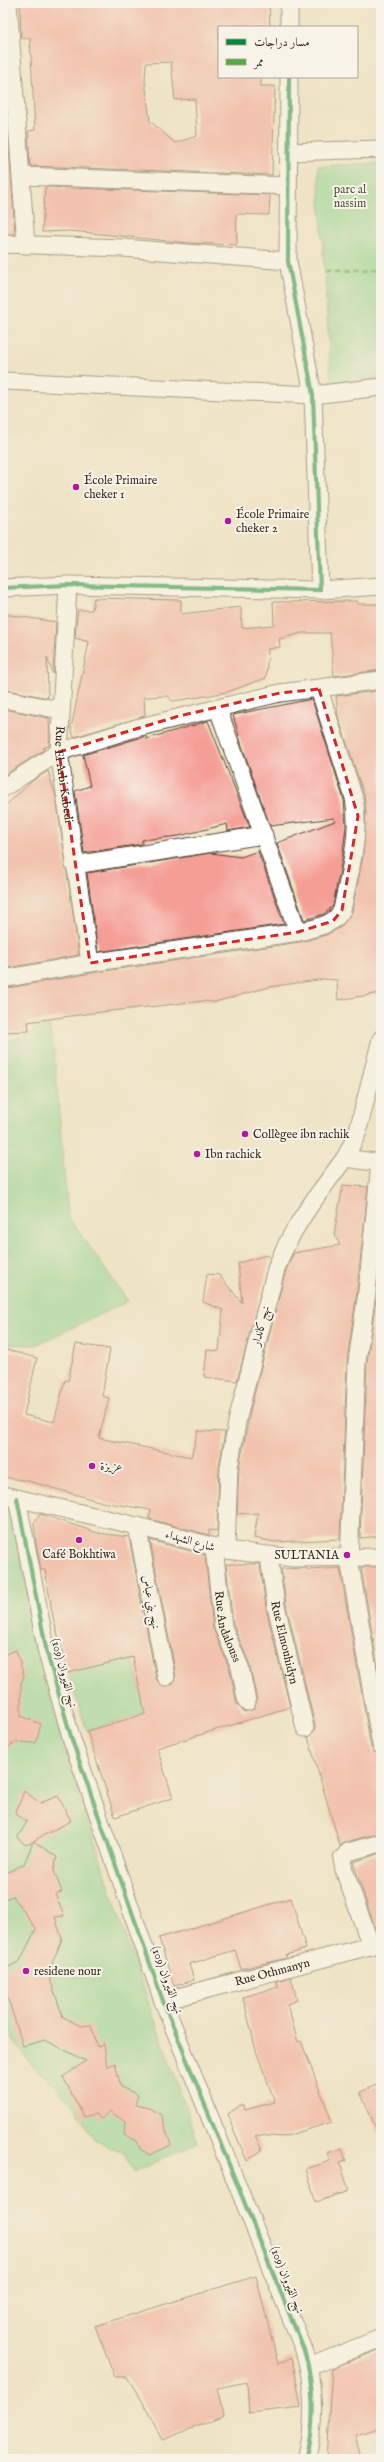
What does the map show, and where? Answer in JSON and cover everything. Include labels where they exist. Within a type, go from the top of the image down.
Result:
[{"type":"street","points":[[8,3],[26,245]]},
{"type":"street","points":[[289,26],[290,3]]},
{"type":"street","points":[[289,78],[288,261],[313,395],[320,590]]},
{"type":"street","points":[[288,152],[381,149]]},
{"type":"street","points":[[22,176],[288,186]]},
{"type":"street","points":[[3,244],[123,248],[288,261]]},
{"type":"street","points":[[3,381],[313,395],[381,387]]},
{"type":"street","points":[[3,588],[68,585],[320,590],[381,586]]},
{"type":"street","name":"Rue El Arbi Kabedi","points":[[68,585],[60,710],[59,752],[74,865],[90,963]]},
{"type":"street","points":[[3,788],[59,752],[179,716],[218,709],[280,693],[319,690],[381,680]]},
{"type":"street","points":[[3,979],[90,963],[298,932],[327,924],[340,915],[358,830],[354,798],[319,690]]},
{"type":"street","points":[[3,699],[60,710]]},
{"type":"street","points":[[218,709],[298,932]]},
{"type":"street","points":[[74,865],[264,835]]},
{"type":"street","name":"نهج كاندار","points":[[220,1549],[229,1467],[238,1417],[276,1269],[284,1247],[300,1220],[345,1158],[357,1134],[380,1055],[381,1039]]},
{"type":"street","points":[[345,1158],[380,1163],[374,1292],[356,1362],[350,1559],[374,1666],[381,1745]]},
{"type":"street","name":"شارع الشهداء","points":[[10,1497],[137,1526],[220,1549],[269,1557],[350,1559],[381,1557]]},
{"type":"street","name":"نهج القيروان (109)","points":[[10,1497],[47,1652],[72,1740],[163,2001],[309,2367],[312,2414],[306,2459]]},
{"type":"street","name":"نهج بني عباس","points":[[137,1526],[166,1678]]},
{"type":"street","name":"Rue Andalouss","points":[[220,1549],[223,1627],[240,1667],[247,1702]]},
{"type":"street","name":"Rue Elmouhidyn","points":[[269,1557],[276,1606],[305,1728]]},
{"type":"street","points":[[376,1944],[342,1862],[343,1856],[348,1852],[381,1842]]},
{"type":"street","name":"Rue Othmanyn","points":[[163,2001],[376,1944]]},
{"type":"street","points":[[309,2367],[381,2338]]},
{"type":"highlighted area","points":[[319,689],[358,816],[342,910],[333,921],[298,932],[90,963],[59,752],[179,716],[280,693]]},
{"type":"green space","points":[[3,39],[11,120],[3,121]]},
{"type":"green space","name":"parc al nassim","points":[[381,163],[381,378],[331,382],[318,166]]},
{"type":"green space","points":[[49,1025],[54,1051],[68,1217],[128,1301],[36,1345],[3,1344],[3,1044]]},
{"type":"green space","name":"residene nour","points":[[3,1501],[8,1502],[58,1728],[129,1947],[198,2142],[133,2173],[124,2152],[94,2140],[78,2111],[56,2086],[34,2067],[13,2040],[3,2008]]},
{"type":"green space","points":[[132,1657],[140,1690],[164,1684],[171,1705],[87,1731],[68,1673]]},
{"type":"building","points":[[20,3],[269,3],[270,26],[218,26],[218,78],[261,78],[261,86],[275,86],[272,175],[30,166],[28,131],[35,130],[30,38],[21,38]],"holes":[[[171,62],[175,100],[195,99],[197,136],[175,143],[150,121],[145,81],[146,63]]]},
{"type":"building","points":[[3,132],[8,132],[15,234],[3,234]]},
{"type":"building","points":[[45,187],[270,195],[269,215],[236,214],[237,245],[189,243],[71,231],[42,232]]},
{"type":"building","points":[[94,598],[181,600],[181,614],[241,607],[242,628],[274,625],[273,602],[357,601],[357,604],[381,604],[381,670],[334,676],[330,633],[302,633],[279,639],[280,647],[268,649],[266,678],[227,692],[200,697],[172,701],[168,696],[144,697],[145,716],[74,737],[71,728],[89,642],[75,638],[78,610],[92,610]]},
{"type":"building","points":[[3,614],[56,622],[53,674],[47,657],[48,698],[3,689]]},
{"type":"building","points":[[377,691],[381,707],[381,993],[338,1000],[337,980],[324,979],[269,987],[215,1002],[203,1001],[92,1013],[28,1022],[29,1031],[3,1032],[3,989],[92,973],[300,942],[326,935],[341,927],[352,912],[363,856],[366,812],[364,795],[338,716],[336,696]]},
{"type":"building","points":[[312,699],[344,800],[346,826],[343,853],[333,906],[324,914],[304,920],[277,843],[335,821],[334,818],[270,826],[241,743],[233,715]]},
{"type":"building","points":[[3,709],[49,718],[50,737],[49,746],[43,748],[44,750],[3,776]]},
{"type":"building","points":[[208,721],[250,827],[228,831],[227,824],[179,836],[142,840],[142,844],[84,853],[75,791],[90,786],[83,755],[146,736],[146,739]]},
{"type":"building","points":[[48,771],[56,797],[79,955],[3,969],[3,808],[32,781]]},
{"type":"building","points":[[258,851],[284,924],[98,952],[87,873],[211,853],[241,857]]},
{"type":"building","points":[[343,1185],[368,1187],[357,1291],[347,1362],[340,1539],[276,1542],[254,1538],[258,1513],[237,1514],[239,1468],[251,1407],[285,1273],[291,1258],[294,1253],[340,1245],[334,1234]]},
{"type":"building","points":[[266,1255],[270,1258],[237,1381],[204,1377],[207,1350],[219,1351],[223,1310],[203,1302],[207,1274],[219,1275],[242,1303],[238,1263]]},
{"type":"building","points":[[376,1299],[381,1299],[381,1536],[360,1538],[367,1363]]},
{"type":"building","points":[[76,1344],[110,1349],[102,1396],[109,1398],[99,1438],[191,1457],[198,1431],[225,1432],[219,1467],[217,1531],[209,1530],[209,1535],[149,1519],[151,1510],[102,1502],[28,1481],[3,1477],[3,1368],[7,1350],[37,1358],[24,1415],[54,1422],[65,1380],[68,1381]]},
{"type":"building","points":[[40,1514],[98,1533],[129,1537],[156,1679],[163,1687],[173,1684],[176,1675],[150,1540],[205,1555],[213,1628],[230,1670],[237,1704],[244,1712],[254,1709],[257,1700],[249,1663],[233,1624],[226,1564],[260,1564],[266,1608],[290,1707],[157,1748],[173,1798],[115,1817],[87,1731],[145,1714],[133,1657],[68,1673],[53,1617],[45,1570],[41,1570],[36,1543],[34,1523]]},
{"type":"building","points":[[361,1567],[381,1567],[381,1686]]},
{"type":"building","points":[[307,1568],[308,1570],[340,1568],[371,1747],[374,1752],[381,1755],[381,1833],[345,1842],[340,1846],[308,1737],[314,1731],[315,1726],[286,1604],[281,1569]]},
{"type":"building","points":[[16,1650],[24,1676],[21,1684],[21,1716],[41,1724],[36,1743],[15,1742],[3,1752],[3,1655]]},
{"type":"building","name":"residene nour","points":[[24,1791],[40,1803],[58,1796],[71,1821],[33,1841],[57,1857],[54,1871],[62,1892],[55,1894],[64,1916],[55,1917],[62,1939],[48,1973],[63,2017],[81,2026],[91,2025],[97,2047],[104,2043],[107,2067],[115,2063],[121,2087],[138,2095],[135,2105],[149,2108],[161,2115],[171,2145],[150,2155],[140,2149],[137,2141],[124,2135],[125,2122],[110,2111],[101,2119],[96,2114],[84,2117],[63,2077],[86,2061],[45,2040],[23,2046],[3,1983],[3,1970],[20,1961],[36,1929],[13,1896],[3,1900],[3,1875],[24,1864],[33,1842],[26,1845],[17,1838],[27,1822],[15,1814]]},
{"type":"building","points":[[381,1853],[381,1933],[377,1934],[353,1862]]},
{"type":"building","points":[[291,1898],[306,1949],[286,1955],[287,1958],[241,1969],[235,1950],[189,1964],[194,1980],[174,1986],[159,1938]]},
{"type":"building","points":[[291,1977],[297,2000],[287,2004],[298,2042],[301,2041],[332,2122],[283,2137],[255,2135],[262,2150],[247,2161],[227,2114],[242,2105],[245,2110],[275,2102],[256,2051],[243,1997],[279,1987],[276,1981]]},
{"type":"building","points":[[381,2083],[381,2139],[360,2092]]},
{"type":"building","points":[[342,2148],[346,2161],[340,2163],[349,2191],[316,2202],[306,2169],[330,2161],[327,2153]]},
{"type":"building","points":[[256,2276],[278,2364],[292,2357],[301,2407],[249,2413],[247,2382],[217,2388],[224,2416],[162,2440],[144,2404],[127,2377],[115,2377],[95,2326]]},
{"type":"building","points":[[381,2349],[381,2428],[355,2435],[361,2459],[326,2459],[332,2368]]},
{"type":"marked path","points":[[326,271],[381,269]]},
{"type":"cycle path","points":[[3,588],[68,585],[320,590],[313,395],[288,261],[289,78]]},
{"type":"cycle path","points":[[17,1498],[47,1653],[72,1740],[163,2001],[304,2350],[312,2390],[311,2432],[306,2459]]},
{"type":"place","name":"École Primaire cheker 1","points":[[76,487]]},
{"type":"place","name":"École Primaire cheker 2","points":[[228,521]]},
{"type":"place","name":"Collègee ibn rachik","points":[[245,1134]]},
{"type":"place","name":"Ibn rachick","points":[[197,1154]]},
{"type":"place","name":"عزيزة","points":[[92,1466]]},
{"type":"place","name":"Café Bokhtiwa","points":[[79,1540]]},
{"type":"place","name":"SULTANIA","points":[[347,1555]]},
{"type":"place","name":"residene nour","points":[[26,1971]]}]
